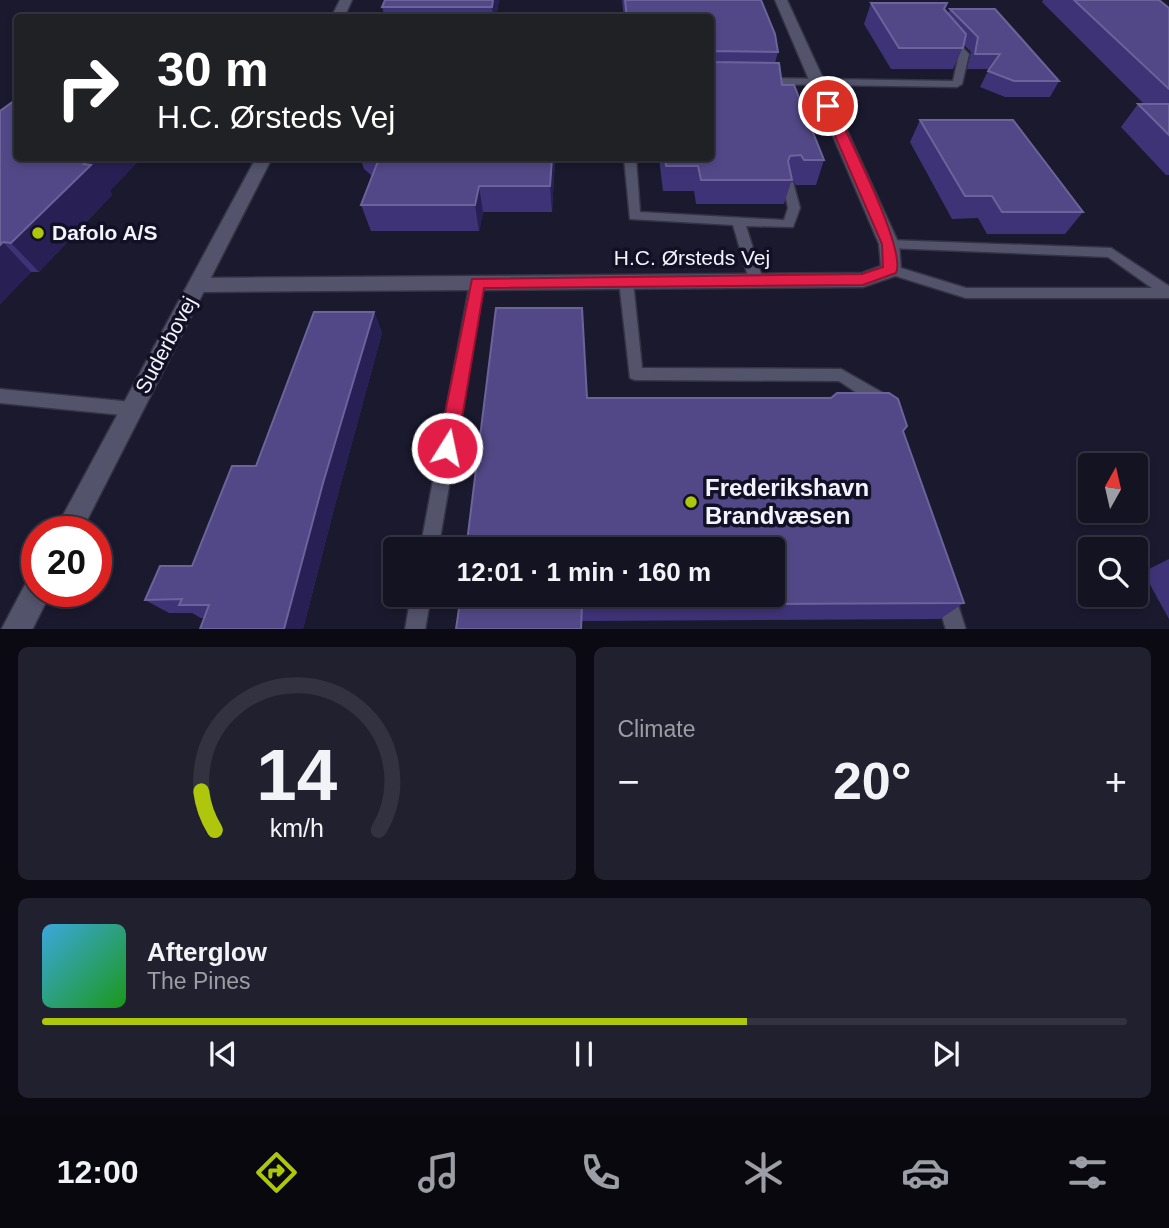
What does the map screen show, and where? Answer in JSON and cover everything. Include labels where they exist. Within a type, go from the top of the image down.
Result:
[{"type":"street","points":[[782,0],[889,244],[891,270]]},
{"type":"street","name":"Suderbovej","points":[[76,516],[262,161]]},
{"type":"street","name":"H.C. Ørsteds Vej","points":[[198,285],[863,280],[891,270]]},
{"type":"street","points":[[16,629],[28,607]]},
{"type":"lane","points":[[751,81],[957,84],[964,54],[941,28]]},
{"type":"lane","points":[[630,161],[634,216],[789,224],[794,208],[789,185]]},
{"type":"lane","points":[[739,222],[756,280]]},
{"type":"lane","points":[[889,244],[1111,253],[1168,293]]},
{"type":"lane","points":[[891,270],[966,293],[1168,293]]},
{"type":"lane","points":[[626,281],[635,374],[841,376],[886,401],[890,414]]},
{"type":"lane","points":[[431,537],[477,283]]},
{"type":"lane","points":[[0,396],[132,409]]},
{"type":"lane","points":[[940,579],[956,629]]},
{"type":"lane","points":[[415,629],[419,607]]},
{"type":"building","points":[[385,0],[493,0],[492,7],[382,7]]},
{"type":"building","points":[[625,0],[761,0],[775,34],[778,52],[714,51],[714,14],[627,14]]},
{"type":"building","points":[[1074,0],[1159,0],[1169,8],[1169,89]]},
{"type":"building","points":[[871,3],[947,3],[944,9],[966,34],[963,48],[899,48]]},
{"type":"building","points":[[950,9],[995,9],[1059,81],[1014,81],[988,71],[1000,54],[975,54],[978,37]]},
{"type":"building","points":[[714,62],[779,63],[782,85],[794,85],[824,160],[804,160],[801,155],[790,156],[788,161],[792,180],[701,180],[698,166],[666,166],[665,161],[714,161]]},
{"type":"building","points":[[14,101],[14,161],[88,161],[84,164],[91,165],[11,243],[3,242],[0,245],[0,111]]},
{"type":"building","points":[[1138,104],[1169,104],[1169,135]]},
{"type":"building","points":[[920,120],[1013,120],[1083,212],[1002,212],[992,196],[965,196]]},
{"type":"building","points":[[378,161],[552,161],[550,186],[479,186],[475,205],[361,205]]},
{"type":"building","name":"Frederikshavn Brandvæsen","points":[[496,308],[582,308],[587,398],[831,398],[837,393],[889,393],[898,399],[907,426],[903,431],[964,603],[785,604],[785,537],[468,537]]},
{"type":"building","points":[[314,312],[374,312],[323,483],[284,629],[200,629],[209,605],[179,605],[182,599],[145,600],[160,566],[192,566],[232,466],[256,466]]},
{"type":"building","name":"Frederikshavn Brandvæsen","points":[[459,607],[582,607],[581,629],[456,629]]},
{"type":"place","name":"Dafolo A/S","points":[[38,233]]},
{"type":"place","name":"Frederikshavn Brandvæsen","points":[[691,502]]},
{"type":"route","points":[[447,448],[477,283],[863,280],[891,270],[889,244],[828,106]]}]
